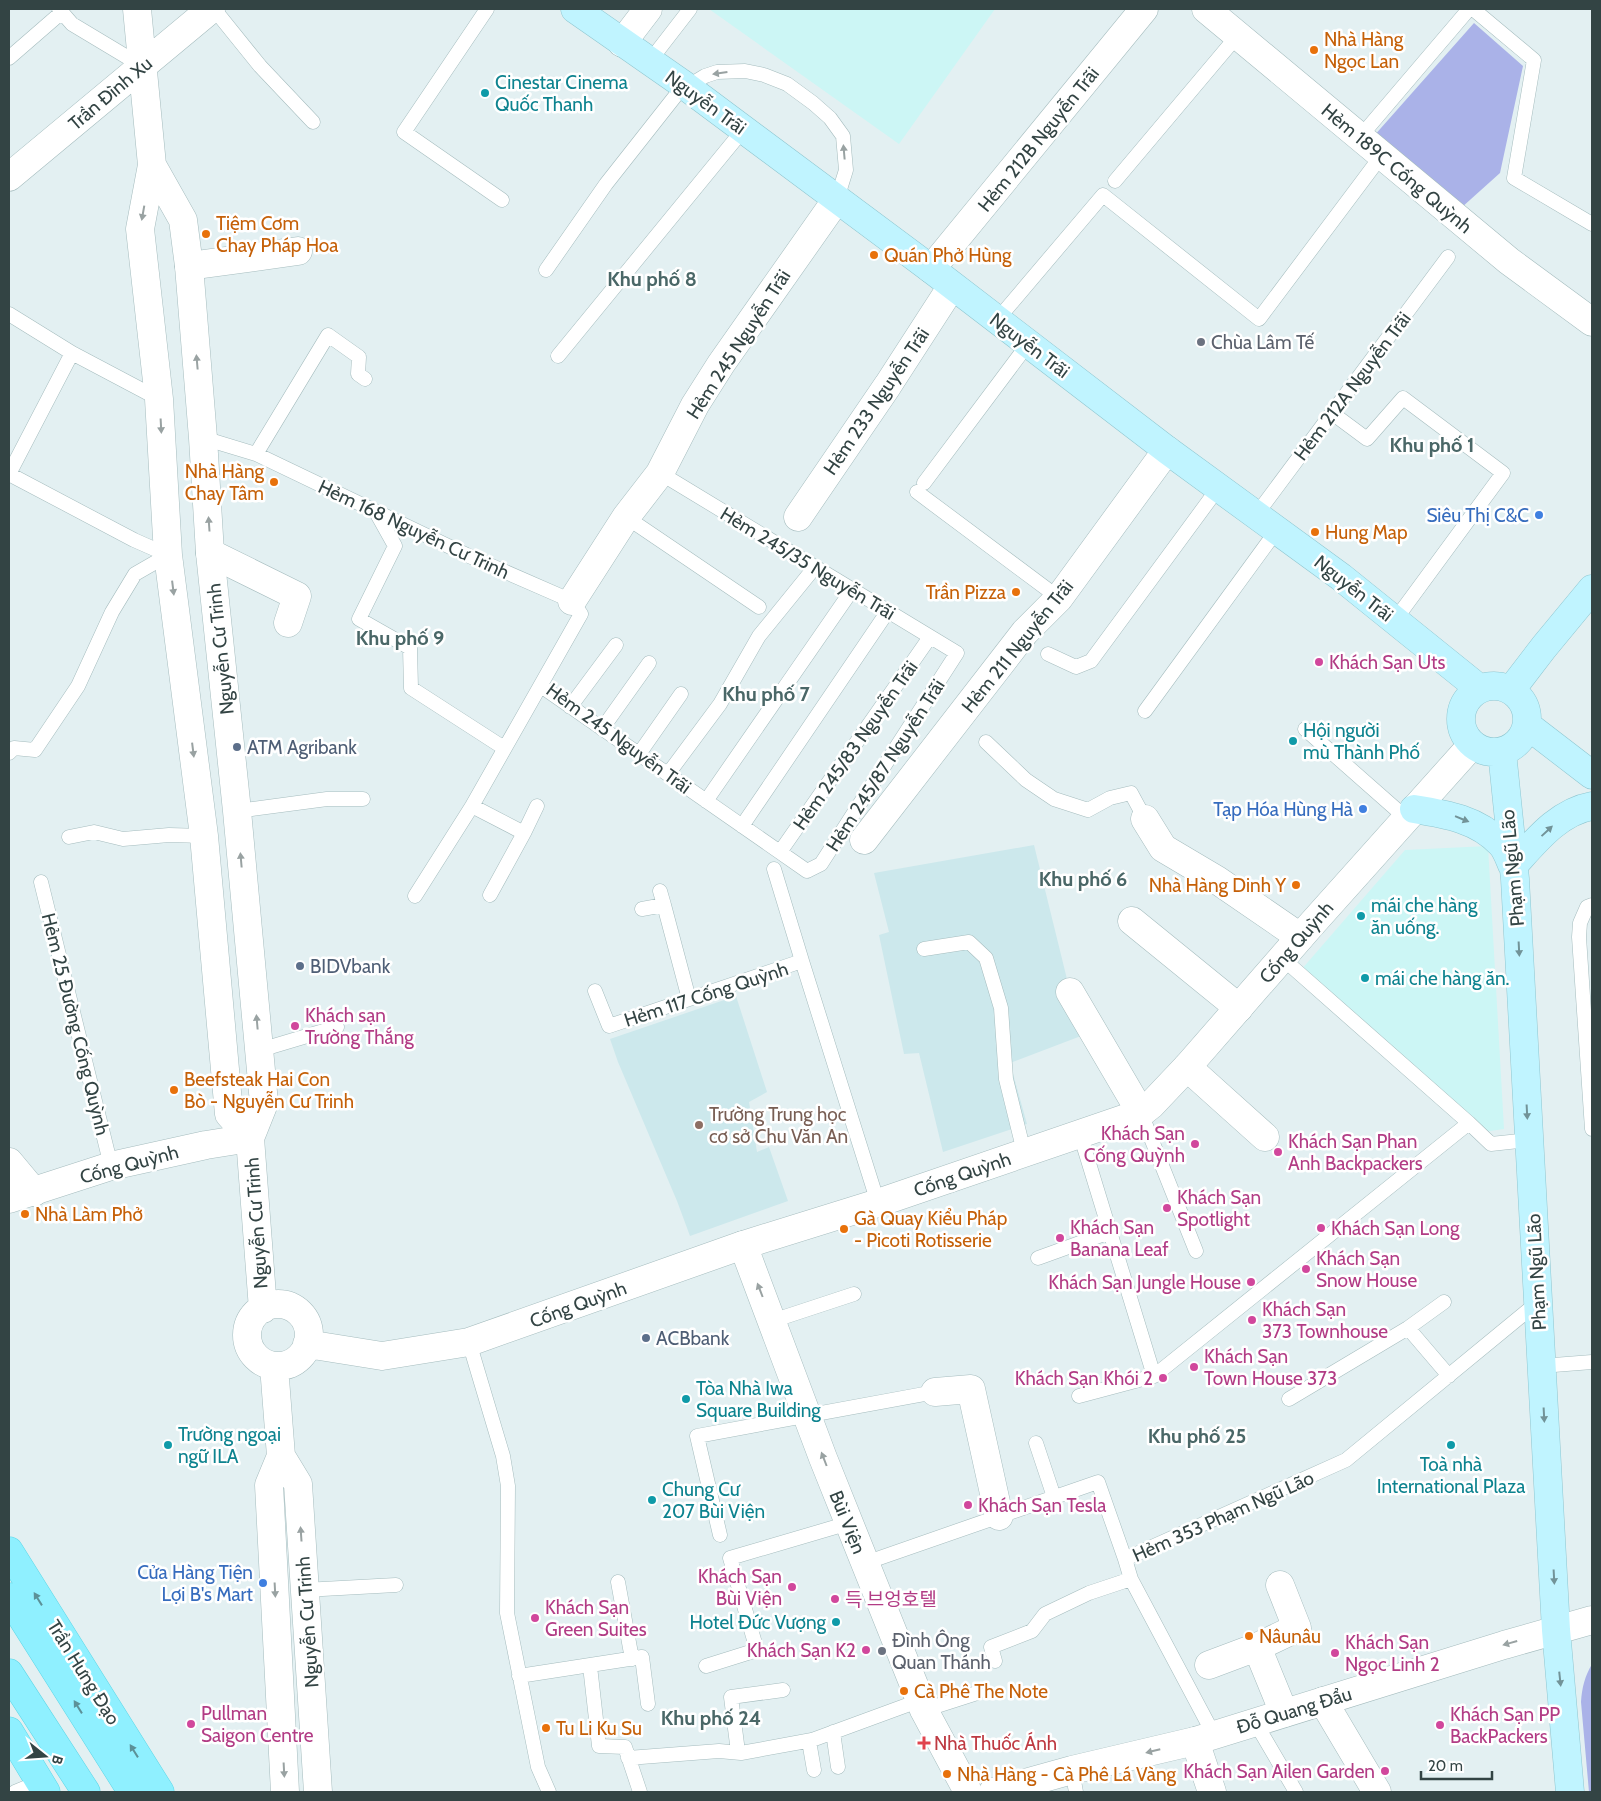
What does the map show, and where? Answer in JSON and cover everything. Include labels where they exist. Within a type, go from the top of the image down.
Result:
[{"type":"main road","name":"Nguyễn Trãi","points":[[575,9],[685,86],[931,269],[1167,450],[1267,522],[1395,620],[1480,689]]},
{"type":"main road","points":[[1511,690],[1592,589]]},
{"type":"main road","points":[[1490,686],[1511,690],[1525,705],[1527,715],[1527,725],[1521,740],[1509,750],[1484,752],[1472,745],[1465,736],[1461,726],[1464,704],[1471,695],[1480,689],[1490,686]]},
{"type":"main road","points":[[1527,725],[1592,776]]},
{"type":"main road","name":"Phạm Ngũ Lão","points":[[1502,752],[1515,879],[1556,1630],[1570,1792]]},
{"type":"main road","points":[[1410,814],[1456,817],[1471,823],[1501,845],[1513,866],[1558,821],[1585,807],[1592,806]]},
{"type":"main road","name":"Trần Hưng Đạo","points":[[9,1552],[64,1662],[107,1731],[160,1792]]},
{"type":"main road","name":"Trần Hưng Đạo","points":[[13,1612],[64,1662]]},
{"type":"main road","points":[[9,1673],[86,1792]]},
{"type":"main road","points":[[33,1789],[14,1739],[45,1729]]},
{"type":"main road","name":"Trần Hưng Đạo","points":[[107,1731],[132,1792]]},
{"type":"street","name":"Nguyễn Cư Trinh","points":[[137,9],[152,165],[140,229],[159,399],[168,556],[204,836],[229,1114],[250,1138]]},
{"type":"street","name":"Trần Ðình Xu","points":[[9,177],[213,9]]},
{"type":"street","points":[[622,43],[648,9]]},
{"type":"street","name":"Hẻm 212B Nguyễn Trãi","points":[[931,269],[1144,9]]},
{"type":"street","name":"Hẻm 189C Cống Quỳnh","points":[[1206,9],[1508,261],[1592,322]]},
{"type":"street","name":"Nguyễn Cư Trinh","points":[[152,165],[183,220],[189,266],[210,553],[237,811],[264,1103],[250,1138],[263,1309]]},
{"type":"street","name":"Hẻm 245 Nguyễn Trãi","points":[[572,601],[626,516],[660,473],[695,405],[721,364],[837,199]]},
{"type":"street","points":[[189,266],[298,251]]},
{"type":"street","name":"Hẻm 233 Nguyễn Trãi","points":[[798,516],[888,385],[952,286]]},
{"type":"street","name":"Hẻm 211 Nguyễn Trãi","points":[[864,840],[1025,632],[1059,598],[1167,450]]},
{"type":"street","points":[[210,553],[297,596],[288,623]]},
{"type":"street","name":"Cống Quỳnh","points":[[307,1344],[382,1356],[469,1342],[743,1245],[878,1203],[1141,1112],[1151,1105],[1187,1067],[1300,937],[1472,745]]},
{"type":"street","points":[[1145,819],[1162,848],[1217,880],[1300,937]]},
{"type":"street","points":[[1132,921],[1239,1008]]},
{"type":"street","points":[[1070,992],[1141,1112]]},
{"type":"street","points":[[1187,1067],[1265,1138]]},
{"type":"street","name":"Cống Quỳnh","points":[[21,1196],[111,1166],[206,1145],[250,1138]]},
{"type":"street","points":[[9,1162],[21,1196]]},
{"type":"street","name":"Bùi Viện","points":[[743,1245],[807,1416],[923,1705],[968,1792]]},
{"type":"street","points":[[278,1304],[293,1309],[301,1315],[306,1324],[307,1344],[303,1354],[290,1364],[282,1367],[274,1366],[257,1358],[248,1343],[248,1332],[252,1320],[263,1309],[278,1304]]},
{"type":"street","name":"Nguyễn Cư Trinh","points":[[274,1366],[281,1456],[298,1484],[318,1792]]},
{"type":"street","points":[[935,1392],[971,1389],[999,1516]]},
{"type":"street","name":"Nguyễn Cư Trinh","points":[[281,1456],[269,1485],[285,1792]]},
{"type":"street","points":[[1209,1665],[1257,1647],[1297,1628],[1280,1585]]},
{"type":"street","name":"Ðỗ Quang Ðẩu","points":[[993,1792],[1074,1781],[1255,1722],[1592,1620]]},
{"type":"street","points":[[1257,1647],[1284,1713]]},
{"type":"street","points":[[1323,1701],[1377,1792]]},
{"type":"street","points":[[1204,1738],[1212,1792]]},
{"type":"lane","points":[[213,9],[260,66],[312,122]]},
{"type":"lane","points":[[487,9],[404,132],[502,200]]},
{"type":"lane","points":[[649,62],[690,9]]},
{"type":"lane","points":[[1360,136],[1469,9]]},
{"type":"lane","points":[[1473,9],[1534,60],[1514,178],[1592,224]]},
{"type":"lane","points":[[9,58],[61,10],[72,24],[142,66]]},
{"type":"lane","points":[[1115,181],[1238,35]]},
{"type":"lane","points":[[546,270],[606,184],[685,86],[717,72],[745,71],[764,75],[787,84],[830,118],[843,136],[846,170],[837,199]]},
{"type":"lane","points":[[558,356],[743,130]]},
{"type":"lane","points":[[997,320],[1103,195],[1259,319],[1382,155]]},
{"type":"lane","name":"Hẻm 212A Nguyễn Trãi","points":[[1145,711],[1267,522],[1332,413],[1448,257]]},
{"type":"lane","points":[[9,314],[72,353],[159,399]]},
{"type":"lane","points":[[256,454],[328,335],[360,357],[358,374],[365,379]]},
{"type":"lane","points":[[1028,344],[921,488],[1059,598]]},
{"type":"lane","points":[[72,353],[9,474],[168,556]]},
{"type":"lane","points":[[1332,413],[1367,439],[1403,398],[1503,472],[1395,620]]},
{"type":"lane","name":"Hẻm 168 Nguyễn Cư Trinh","points":[[203,438],[256,454],[469,556],[572,601]]},
{"type":"lane","name":"Hẻm 245/35 Nguyễn Trãi","points":[[660,473],[957,653]]},
{"type":"lane","points":[[1048,654],[1076,668],[1091,661],[1219,487]]},
{"type":"lane","points":[[376,512],[395,546],[359,619],[410,648],[411,688],[504,748]]},
{"type":"lane","points":[[626,516],[760,607]]},
{"type":"lane","points":[[9,753],[14,748],[35,750],[78,686],[112,612],[135,574],[168,556]]},
{"type":"lane","points":[[668,774],[720,704],[759,636],[815,567]]},
{"type":"lane","points":[[706,801],[852,590]]},
{"type":"lane","name":"Hẻm 245 Nguyễn Trãi","points":[[572,601],[582,614],[540,686],[807,871]]},
{"type":"lane","points":[[742,826],[888,611]]},
{"type":"lane","name":"Hẻm 245/83 Nguyễn Trãi","points":[[780,852],[930,637]]},
{"type":"lane","points":[[570,707],[616,645]]},
{"type":"lane","name":"Hẻm 245/87 Nguyễn Trãi","points":[[807,871],[821,864],[957,653]]},
{"type":"lane","points":[[602,729],[649,663]]},
{"type":"lane","points":[[415,896],[472,806],[540,686]]},
{"type":"lane","points":[[639,754],[681,694]]},
{"type":"lane","points":[[1305,729],[1410,814]]},
{"type":"lane","points":[[986,742],[1026,780],[1054,799],[1088,810],[1110,798],[1131,793],[1145,819]]},
{"type":"lane","points":[[237,811],[327,799],[363,799]]},
{"type":"lane","points":[[472,806],[524,832]]},
{"type":"lane","points":[[490,894],[537,806]]},
{"type":"lane","points":[[69,837],[94,832],[123,839],[169,835],[204,836]]},
{"type":"lane","name":"Hẻm 117 Cống Quỳnh","points":[[774,870],[878,1203]]},
{"type":"lane","name":"Hẻm 25 Đường Cống Quỳnh","points":[[41,882],[111,1166]]},
{"type":"lane","points":[[660,891],[689,1000]]},
{"type":"lane","points":[[642,909],[664,905]]},
{"type":"lane","points":[[1592,905],[1587,907],[1580,923],[1579,937],[1590,1053],[1592,1129]]},
{"type":"lane","points":[[924,949],[969,942],[986,958],[1000,1008],[1006,1079],[1024,1152]]},
{"type":"lane","points":[[1282,958],[1491,1144],[1529,1140]]},
{"type":"lane","name":"Hẻm 117 Cống Quỳnh","points":[[595,991],[609,1026],[802,961]]},
{"type":"lane","points":[[260,1050],[337,1028]]},
{"type":"lane","points":[[1141,1112],[1196,1251]]},
{"type":"lane","points":[[1079,1396],[1154,1376],[1469,1123]]},
{"type":"lane","points":[[1080,1134],[1154,1376]]},
{"type":"lane","points":[[1038,1258],[1110,1232]]},
{"type":"lane","points":[[772,1321],[854,1294]]},
{"type":"lane","points":[[1289,1399],[1408,1328],[1444,1302]]},
{"type":"lane","name":"Hẻm 353 Phạm Ngũ Lão","points":[[995,1661],[991,1647],[1032,1631],[1045,1614],[1089,1593],[1130,1579],[1125,1559],[1346,1460],[1538,1303]]},
{"type":"lane","points":[[1408,1328],[1449,1376]]},
{"type":"lane","points":[[469,1342],[503,1456],[508,1486],[507,1612],[538,1767],[549,1792]]},
{"type":"lane","points":[[1541,1366],[1592,1362]]},
{"type":"lane","points":[[720,1535],[697,1436],[935,1392]]},
{"type":"lane","points":[[1036,1443],[1054,1497]]},
{"type":"lane","points":[[865,1563],[1098,1482],[1125,1559]]},
{"type":"lane","points":[[706,1666],[757,1650],[730,1558],[849,1523]]},
{"type":"lane","points":[[1130,1579],[1204,1738]]},
{"type":"lane","points":[[618,1582],[632,1659]]},
{"type":"lane","points":[[304,1590],[396,1585]]},
{"type":"lane","points":[[519,1676],[642,1657],[648,1704]]},
{"type":"lane","points":[[590,1666],[600,1746],[625,1747],[640,1792]]},
{"type":"lane","points":[[738,1752],[731,1697],[783,1690]]},
{"type":"lane","points":[[628,1758],[719,1751],[738,1752],[809,1740],[923,1705],[977,1693]]},
{"type":"lane","points":[[1255,1722],[1293,1791]]},
{"type":"lane","points":[[833,1732],[838,1767]]},
{"type":"lane","points":[[809,1740],[814,1770]]},
{"type":"shaded area","points":[[709,9],[995,9],[899,144]]},
{"type":"shaded area","points":[[1474,23],[1523,66],[1500,173],[1461,208],[1373,137]]},
{"type":"shaded area","points":[[1034,845],[1081,1036],[1010,1063],[1027,1124],[943,1152],[919,1053],[904,1054],[879,935],[889,932],[874,873]]},
{"type":"shaded area","points":[[1488,846],[1504,1129],[1483,1132],[1301,970],[1405,850]]},
{"type":"shaded area","name":"Trường Trung học cơ sở Chu Văn An","points":[[736,996],[767,1092],[749,1102],[757,1152],[769,1147],[788,1201],[690,1236],[610,1039]]},
{"type":"shaded area","points":[[1592,1664],[1592,1792],[1589,1792],[1581,1702],[1584,1682]]},
{"type":"place","name":"Nhà Hàng Ngọc Lan","points":[[1314,50]]},
{"type":"place","name":"Cinestar Cinema Quốc Thanh","points":[[485,93]]},
{"type":"place","name":"Tiệm Cơm Chay Pháp Hoa","points":[[206,234]]},
{"type":"place","name":"Quán Phở Hùng","points":[[874,255]]},
{"type":"place","name":"Chùa Lâm Tế","points":[[1201,342]]},
{"type":"place","name":"Nhà Hàng Chay Tâm","points":[[274,482]]},
{"type":"place","name":"Siêu Thị C&C","points":[[1539,515]]},
{"type":"place","name":"Hung Map","points":[[1315,532]]},
{"type":"place","name":"Trần Pizza","points":[[1016,592]]},
{"type":"place","name":"Khách Sạn Uts","points":[[1319,662]]},
{"type":"place","name":"Hội người mù Thành Phố","points":[[1293,741]]},
{"type":"place","name":"ATM Agribank","points":[[237,747]]},
{"type":"place","name":"Tạp Hóa Hùng Hà","points":[[1363,809]]},
{"type":"place","name":"Nhà Hàng Dinh Y","points":[[1296,885]]},
{"type":"place","name":"mái che hàng ăn uống.","points":[[1361,916]]},
{"type":"place","name":"BIDVbank","points":[[300,966]]},
{"type":"place","name":"mái che hàng ăn.","points":[[1365,978]]},
{"type":"place","name":"Khách sạn Trường Thắng","points":[[295,1026]]},
{"type":"place","name":"Beefsteak Hai Con Bò - Nguyễn Cư Trinh","points":[[174,1090]]},
{"type":"place","name":"Trường Trung học cơ sở Chu Văn An","points":[[699,1125]]},
{"type":"place","name":"Khách Sạn Cống Quỳnh","points":[[1195,1144]]},
{"type":"place","name":"Khách Sạn Phan Anh Backpackers","points":[[1278,1152]]},
{"type":"place","name":"Khách Sạn Spotlight","points":[[1167,1208]]},
{"type":"place","name":"Nhà Làm Phở","points":[[25,1214]]},
{"type":"place","name":"Khách Sạn Long","points":[[1321,1228]]},
{"type":"place","name":"Gà Quay Kiểu Pháp - Picoti Rotisserie","points":[[844,1229]]},
{"type":"place","name":"Khách Sạn Banana Leaf","points":[[1060,1238]]},
{"type":"place","name":"Khách Sạn Snow House","points":[[1306,1269]]},
{"type":"place","name":"Khách Sạn Jungle House","points":[[1251,1282]]},
{"type":"place","name":"Khách Sạn 373 Townhouse","points":[[1252,1320]]},
{"type":"place","name":"ACBbank","points":[[646,1338]]},
{"type":"place","name":"Khách Sạn Town House 373","points":[[1194,1367]]},
{"type":"place","name":"Khách Sạn Khói 2","points":[[1163,1378]]},
{"type":"place","name":"Tòa Nhà Iwa Square Building","points":[[686,1399]]},
{"type":"place","name":"Trường ngoại ngữ ILA","points":[[168,1445]]},
{"type":"place","name":"Toà nhà International Plaza","points":[[1451,1445]]},
{"type":"place","name":"Chung Cư 207 Bùi Viện","points":[[652,1500]]},
{"type":"place","name":"Khách Sạn Tesla","points":[[968,1505]]},
{"type":"place","name":"Cửa Hàng Tiện Lợi B's Mart","points":[[263,1583]]},
{"type":"place","name":"Khách Sạn Bùi Viện","points":[[792,1587]]},
{"type":"place","name":"득 브엉호텔","points":[[835,1599]]},
{"type":"place","name":"Khách Sạn Green Suites","points":[[535,1618]]},
{"type":"place","name":"Hotel Đức Vượng","points":[[836,1622]]},
{"type":"place","name":"Nâunâu","points":[[1249,1636]]},
{"type":"place","name":"Khách Sạn K2","points":[[866,1650]]},
{"type":"place","name":"Đình Ông Quan Thánh","points":[[882,1651]]},
{"type":"place","name":"Khách Sạn Ngọc Linh 2","points":[[1335,1653]]},
{"type":"place","name":"Cà Phê The Note","points":[[904,1691]]},
{"type":"place","name":"Pullman Saigon Centre","points":[[191,1724]]},
{"type":"place","name":"Khách Sạn PP BackPackers","points":[[1440,1725]]},
{"type":"place","name":"Tu Li Ku Su","points":[[546,1728]]},
{"type":"place","name":"Nhà Thuốc Ánh","points":[[924,1743]]},
{"type":"place","name":"Khách Sạn Ailen Garden","points":[[1385,1771]]},
{"type":"place","name":"Nhà Hàng - Cà Phê Lá Vàng","points":[[947,1774]]},
{"type":"district","name":"Khu phố 8","points":[[652,279]]},
{"type":"district","name":"Khu phố 1","points":[[1432,445]]},
{"type":"district","name":"Khu phố 9","points":[[400,638]]},
{"type":"district","name":"Khu phố 7","points":[[766,694]]},
{"type":"district","name":"Khu phố 6","points":[[1083,879]]},
{"type":"district","name":"Khu phố 25","points":[[1197,1436]]},
{"type":"district","name":"Khu phố 24","points":[[711,1718]]}]
